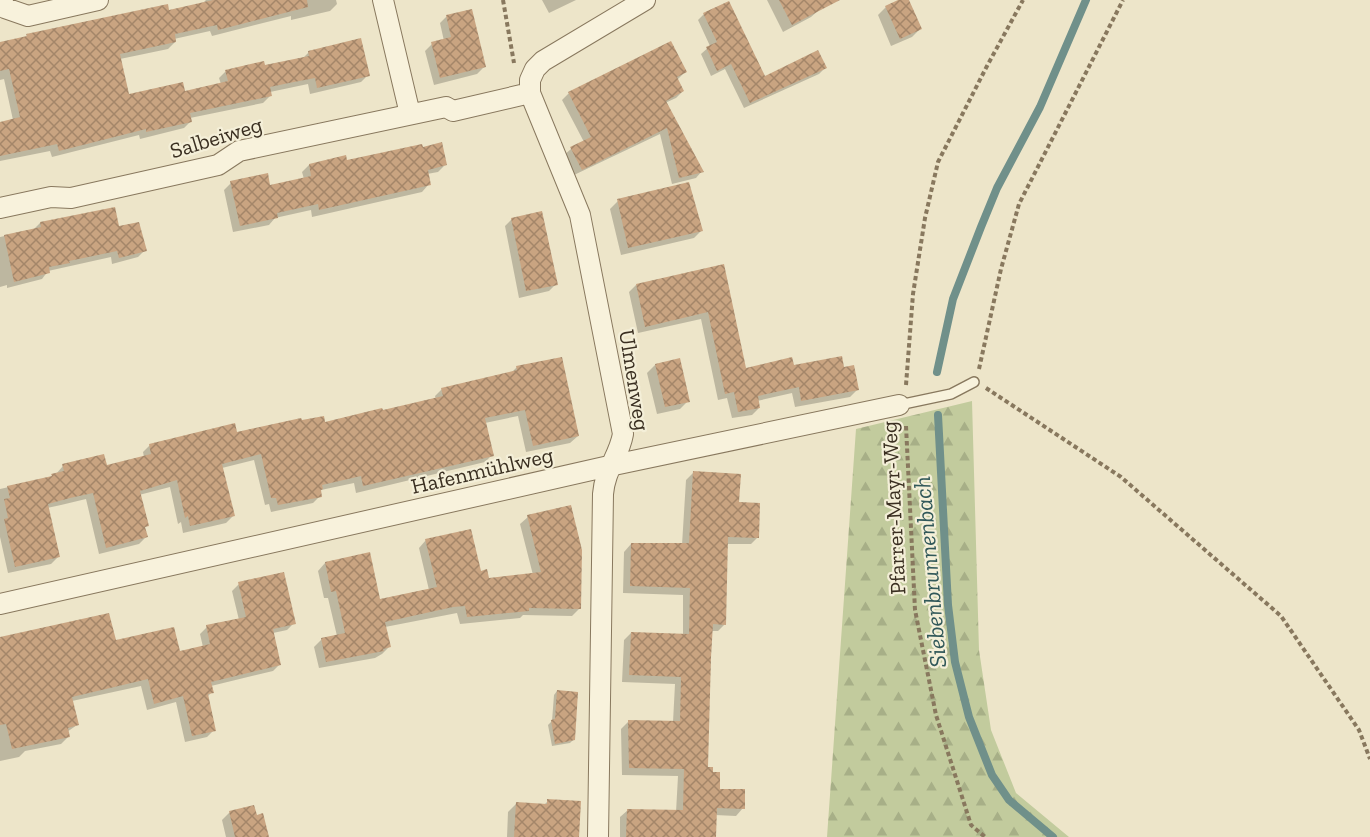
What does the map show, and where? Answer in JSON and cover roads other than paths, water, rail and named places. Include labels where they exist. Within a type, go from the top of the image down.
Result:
[{"type":"street","points":[[2,0],[5,8],[28,16],[98,0]]},
{"type":"street","points":[[383,0],[410,114]]},
{"type":"street","points":[[530,86],[535,69],[543,62],[645,0]]},
{"type":"street","name":"Salbeiweg","points":[[0,208],[51,197],[71,198],[218,165],[239,151],[410,114],[446,107],[453,111],[530,86]]},
{"type":"street","name":"Ulmenweg","points":[[530,86],[580,216],[623,434],[621,447],[609,466],[603,495],[598,837]]},
{"type":"street","name":"Hafenmühlweg","points":[[0,604],[609,466],[902,404]]},
{"type":"lane","name":"Hafenmühlweg","points":[[902,404],[951,394],[974,382]]},
{"type":"waterway","name":"Siebenbrunnenbach","points":[[937,372],[953,299],[981,227],[997,188],[1040,107],[1086,0]]},
{"type":"waterway","name":"Siebenbrunnenbach","points":[[938,415],[948,605],[955,662],[969,717],[992,775],[1009,800],[1053,837]]}]
